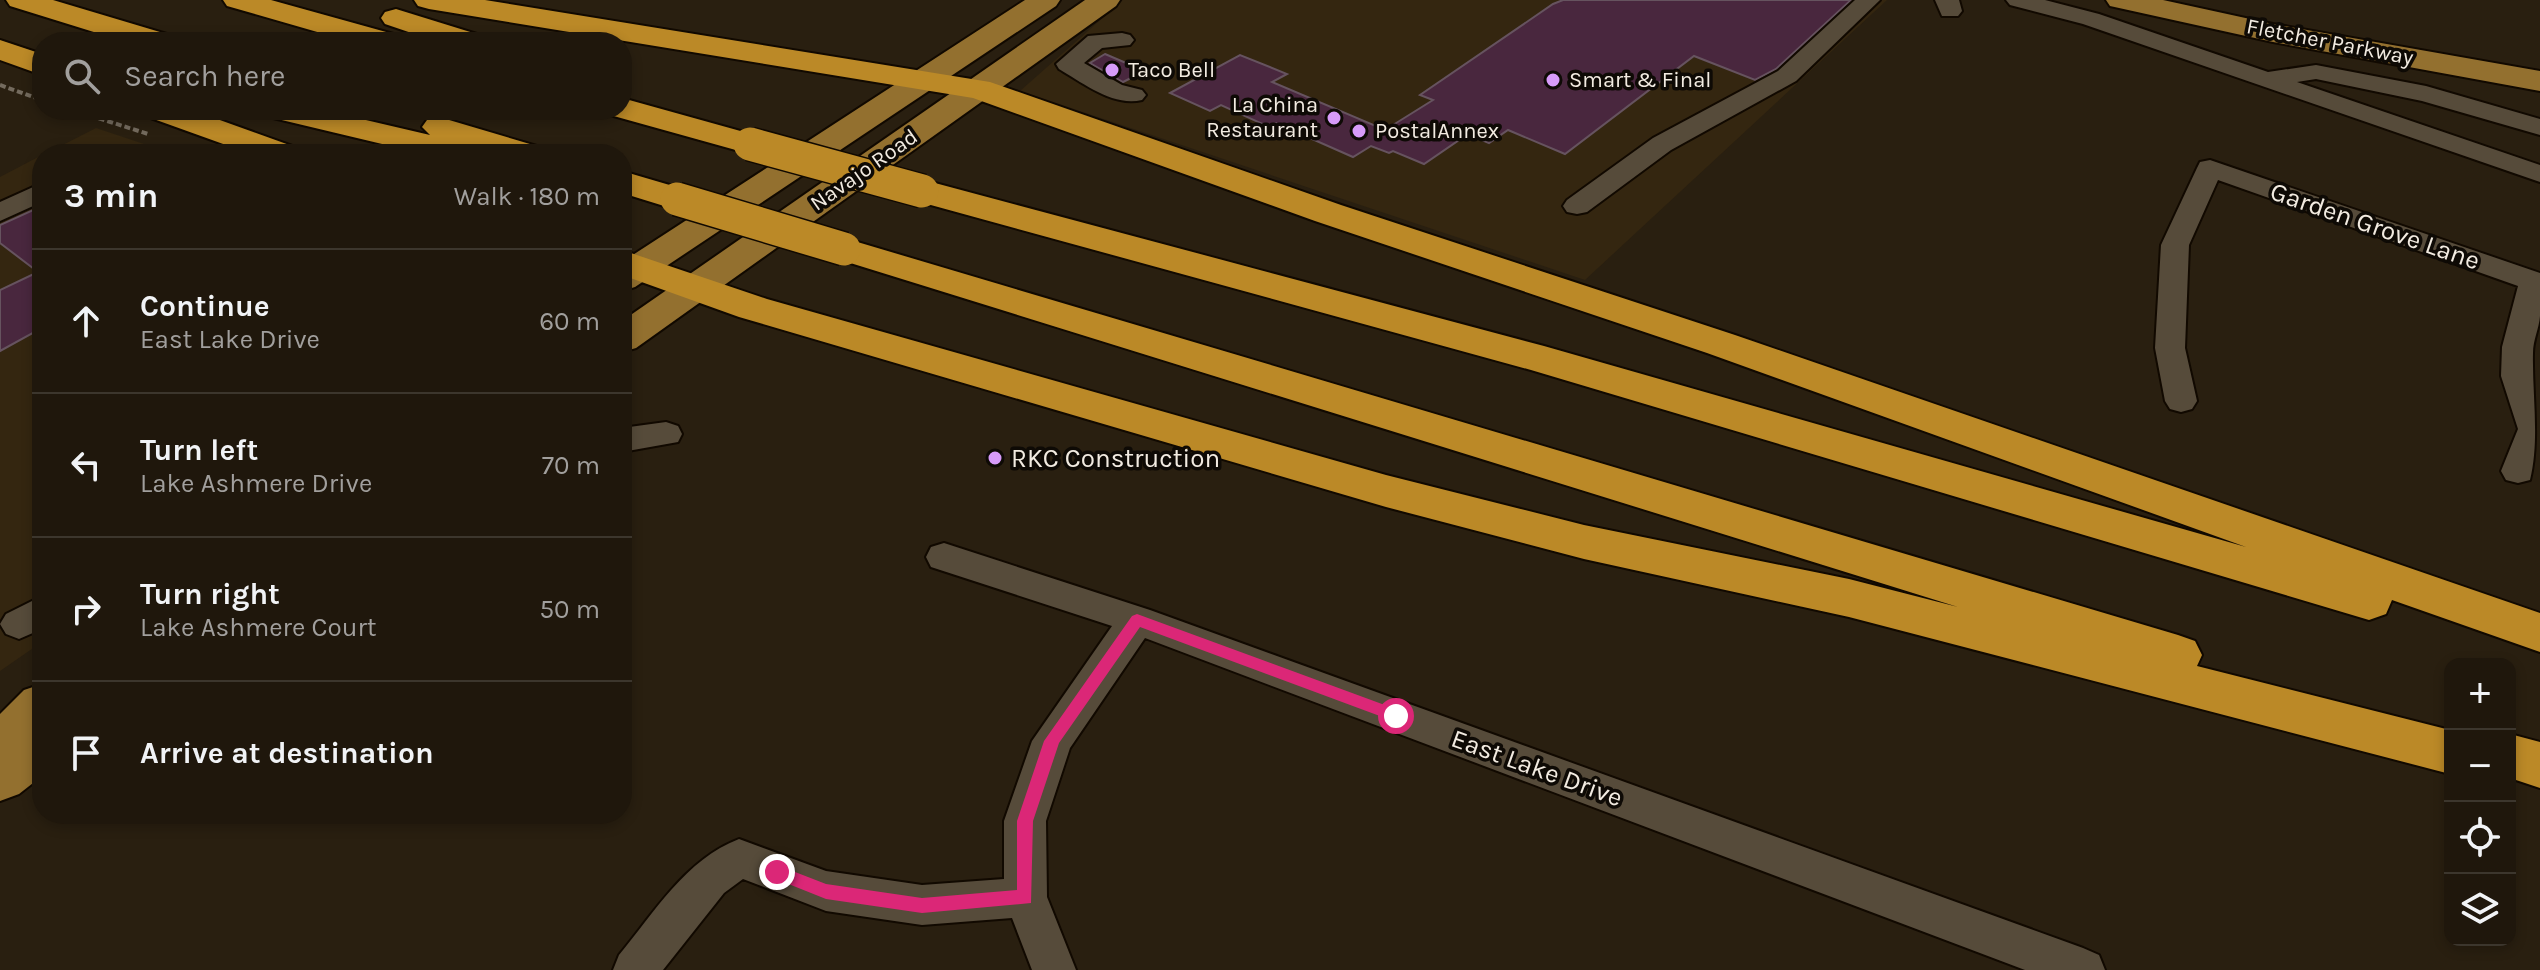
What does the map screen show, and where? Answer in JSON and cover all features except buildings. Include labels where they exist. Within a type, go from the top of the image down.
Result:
[{"type":"highway","points":[[21,0],[126,32]]},
{"type":"highway","points":[[238,0],[351,32]]},
{"type":"highway","points":[[342,0],[439,32]]},
{"type":"highway","points":[[429,0],[626,32]]},
{"type":"highway","points":[[0,30],[32,40]]},
{"type":"highway","points":[[632,33],[979,89],[1328,213],[1751,355],[2540,633]]},
{"type":"highway","points":[[0,49],[32,61]]},
{"type":"highway","points":[[632,104],[691,128]]},
{"type":"highway","points":[[632,111],[1544,360],[2540,651]]},
{"type":"highway","points":[[188,120],[255,144]]},
{"type":"highway","points":[[323,120],[425,144]]},
{"type":"highway","points":[[416,120],[495,144]]},
{"type":"highway","points":[[632,188],[844,249],[2444,736]]},
{"type":"highway","points":[[632,270],[1386,491],[1584,542],[1849,598],[2444,750]]},
{"type":"highway","points":[[2516,758],[2540,765]]},
{"type":"highway","points":[[2516,768],[2540,774]]},
{"type":"main road","name":"Navajo Road","points":[[632,266],[1045,0]]},
{"type":"main road","name":"Navajo Road","points":[[632,332],[1105,0]]},
{"type":"main road","name":"Fletcher Parkway","points":[[2121,0],[2273,33],[2540,81]]},
{"type":"main road","name":"Fletcher Parkway","points":[[2208,0],[2540,59]]},
{"type":"main road","points":[[0,716],[32,692]]},
{"type":"main road","points":[[0,743],[32,715]]},
{"type":"main road","points":[[0,778],[32,754]]},
{"type":"street","points":[[1577,206],[1662,144],[1787,76],[1868,0]]},
{"type":"street","points":[[2018,0],[2091,19],[2540,174]]},
{"type":"street","points":[[1122,40],[1096,41],[1072,59],[1069,67],[1113,90],[1133,95]]},
{"type":"street","points":[[2265,79],[2316,72],[2426,94],[2540,127]]},
{"type":"street","name":"Garden Grove Lane","points":[[2181,401],[2170,348],[2175,245],[2210,168],[2537,282]]},
{"type":"street","points":[[0,213],[32,196]]},
{"type":"street","points":[[2518,471],[2534,429],[2517,376],[2517,347],[2537,282]]},
{"type":"street","points":[[632,439],[666,434]]},
{"type":"street","name":"East Lake Drive","points":[[944,557],[1137,620],[2083,970]]},
{"type":"street","points":[[1054,970],[1025,897],[1025,821],[1052,741],[1137,620]]},
{"type":"street","points":[[635,970],[709,879],[739,858],[826,891],[922,905],[1025,897]]},
{"type":"path","points":[[0,85],[32,96]]},
{"type":"shaded area","points":[[1123,0],[1887,0],[1585,280],[1020,91]]},
{"type":"shaded area","points":[[96,128],[144,144],[65,144]]},
{"type":"shaded area","points":[[32,160],[32,649],[0,671],[0,177]]},
{"type":"place","name":"Taco Bell","points":[[1112,70]]},
{"type":"place","name":"Smart & Final","points":[[1553,80]]},
{"type":"place","name":"La China Restaurant","points":[[1334,118]]},
{"type":"place","name":"PostalAnnex","points":[[1359,131]]},
{"type":"place","name":"RKC Construction","points":[[995,458]]},
{"type":"route","points":[[777,872],[826,891],[922,905],[1025,897],[1025,821],[1052,741],[1137,620],[1396,716]]}]
